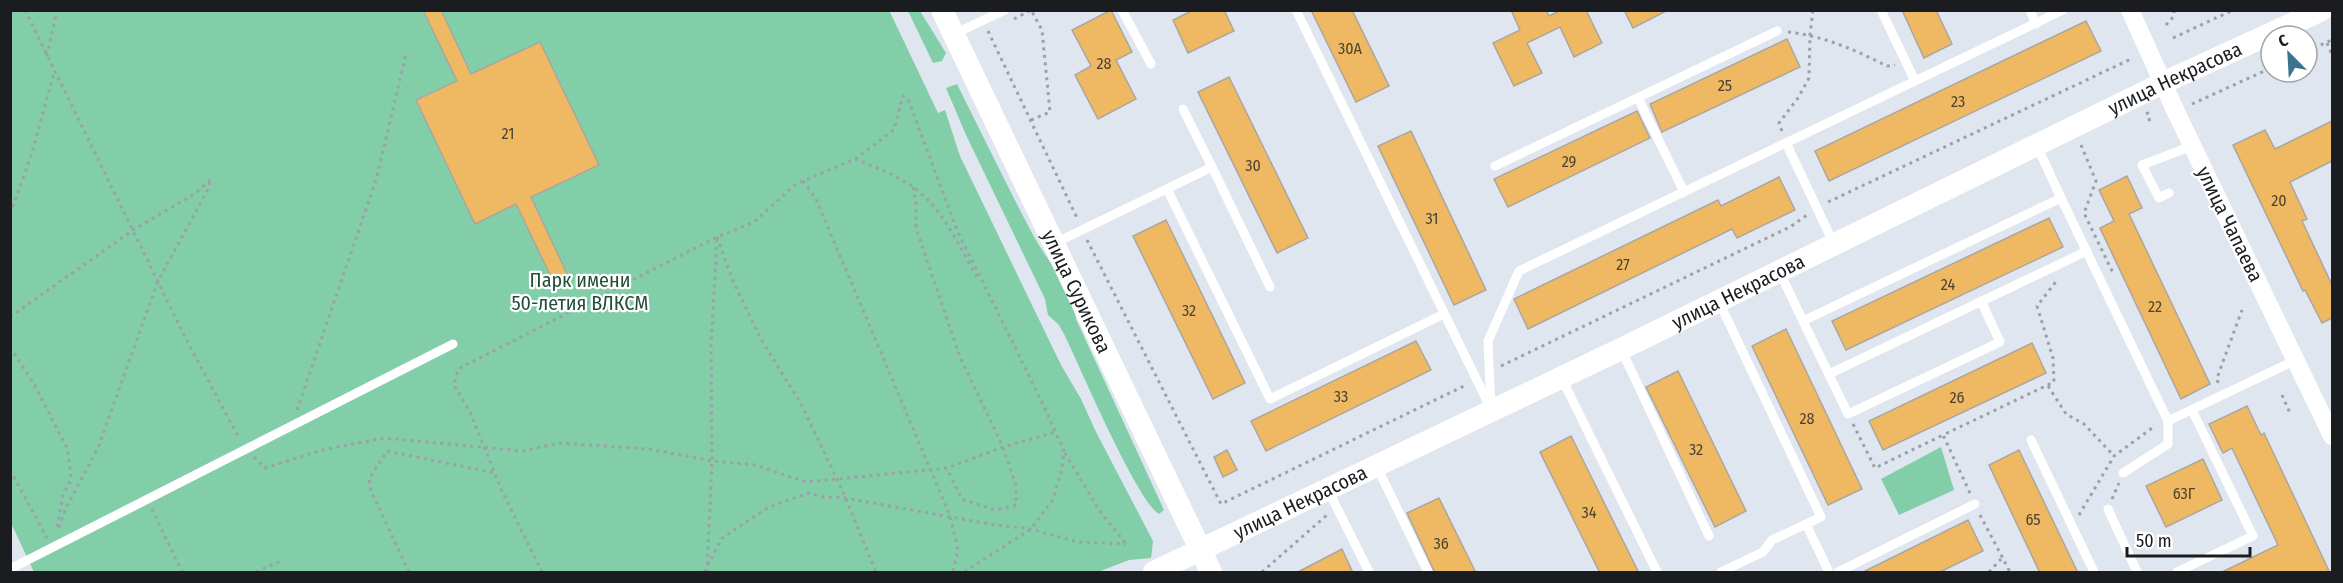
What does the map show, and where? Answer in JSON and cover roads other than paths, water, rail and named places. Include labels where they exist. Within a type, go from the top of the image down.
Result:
[{"type":"street","name":"улица Сурикова","points":[[942,10],[1210,573]]},
{"type":"street","name":"улица Чапаева","points":[[2130,10],[2192,146],[2332,436]]},
{"type":"street","name":"улица Некрасова","points":[[1154,573],[1719,302],[2163,83],[2322,10]]},
{"type":"lane","points":[[954,34],[1005,10]]},
{"type":"lane","points":[[1122,10],[1151,64]]},
{"type":"lane","points":[[1296,10],[1491,410]]},
{"type":"lane","points":[[1881,10],[1915,81]]},
{"type":"lane","points":[[2030,10],[2036,24]]},
{"type":"lane","points":[[1491,410],[1488,341],[1519,271],[2063,10]]},
{"type":"lane","points":[[1495,166],[1777,31]]},
{"type":"lane","points":[[1638,98],[1684,192]]},
{"type":"lane","points":[[1183,109],[1270,287]]},
{"type":"lane","points":[[1786,143],[1835,245]]},
{"type":"lane","points":[[2037,146],[2168,421],[2168,444],[2123,473]]},
{"type":"lane","points":[[2169,193],[2159,198],[2142,165],[2192,146]]},
{"type":"lane","points":[[1053,244],[1212,167]]},
{"type":"lane","points":[[1167,189],[1270,399],[1444,314]]},
{"type":"lane","points":[[1803,321],[2061,198]]},
{"type":"lane","points":[[1829,374],[2087,250]]},
{"type":"lane","points":[[1780,272],[1848,414],[2000,342],[1981,301]]},
{"type":"lane","points":[[1719,302],[1821,517],[1772,540],[1763,552],[1721,573]]},
{"type":"lane","points":[[10,568],[453,344]]},
{"type":"lane","points":[[1621,349],[1709,536]]},
{"type":"lane","points":[[2168,421],[2296,360]]},
{"type":"lane","points":[[1562,378],[1657,573]]},
{"type":"lane","points":[[2177,573],[2253,536],[2192,410]]},
{"type":"lane","points":[[2031,440],[2094,573]]},
{"type":"lane","points":[[1376,466],[1428,573]]},
{"type":"lane","points":[[1328,490],[1369,573]]},
{"type":"lane","points":[[1838,573],[1975,504]]},
{"type":"lane","points":[[2108,509],[2137,573]]},
{"type":"lane","points":[[1806,524],[1829,573]]},
{"type":"park label","name":"Парк имени 50-летия ВЛКСМ","points":[[580,292]]}]
